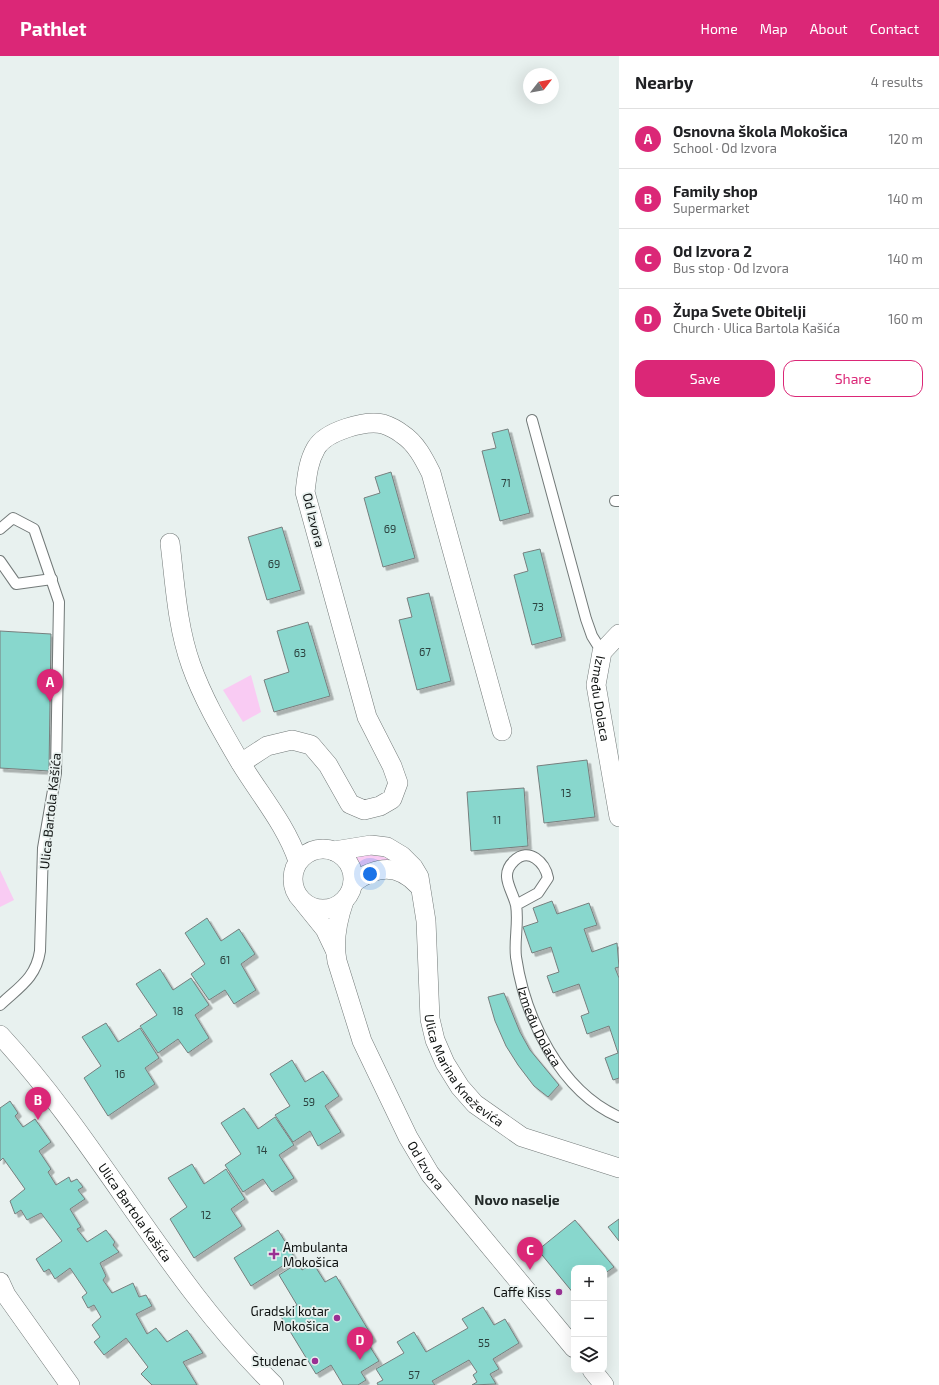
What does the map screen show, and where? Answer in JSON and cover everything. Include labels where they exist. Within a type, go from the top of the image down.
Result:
[{"type":"street","name":"Od Izvora","points":[[241,763],[267,746],[292,740],[311,745],[328,765],[350,804],[364,810],[380,806],[392,799],[398,783],[392,766],[367,717],[305,492],[308,464],[317,446],[333,434],[355,425],[382,424],[403,434],[420,452],[431,473],[502,731]]},
{"type":"street","points":[[170,542],[179,617],[191,664],[205,697],[241,763],[282,826],[298,861]]},
{"type":"street","name":"Između Dolaca","points":[[619,634],[602,652],[596,685],[619,817]]},
{"type":"street","points":[[282,826],[309,845],[329,850],[343,856],[350,864],[353,873],[353,883],[350,893],[344,901],[328,909],[319,909],[303,902],[298,895],[293,882],[294,869],[298,861],[310,852],[329,850]]},
{"type":"street","name":"Ulica Marina Kneževića","points":[[329,850],[372,845],[387,847],[402,856],[413,867],[419,877],[422,889],[427,941],[430,1019],[434,1040],[445,1063],[460,1087],[475,1104],[522,1137],[619,1168]]},
{"type":"street","points":[[353,883],[373,871],[395,869],[408,875],[422,889]]},
{"type":"street","name":"Od Izvora","points":[[335,950],[338,917],[344,901]]},
{"type":"street","name":"Od Izvora","points":[[303,902],[325,929],[335,950],[362,1041],[408,1137],[430,1174],[571,1344]]},
{"type":"street","name":"Ulica Bartola Kašića","points":[[0,1036],[63,1110],[182,1279],[247,1357],[274,1385]]},
{"type":"street","points":[[0,1282],[6,1295],[70,1385]]},
{"type":"street","points":[[594,1373],[604,1385]]},
{"type":"lane","points":[[532,420],[586,619],[592,636],[602,652]]},
{"type":"lane","name":"Ulica Bartola Kašića","points":[[0,529],[13,518],[34,529],[59,602],[56,773],[43,848],[40,951],[38,965],[32,975],[0,1005]]},
{"type":"lane","points":[[0,561],[16,584],[52,579]]},
{"type":"lane","name":"Između Dolaca","points":[[516,905],[538,893],[548,878],[546,869],[540,860],[530,855],[518,856],[508,866],[506,878],[516,905],[516,956],[525,1001],[541,1037],[565,1074],[583,1094],[603,1110],[619,1117]]},
{"type":"shaded area","points":[[251,675],[261,712],[243,722],[223,690]]},
{"type":"shaded area","points":[[359,854],[380,856],[396,861],[358,868],[355,857]]},
{"type":"shaded area","points":[[0,870],[14,900],[0,907]]},
{"type":"building","points":[[508,429],[530,513],[500,521],[482,451],[496,448],[492,433]]},
{"type":"building","points":[[391,472],[415,558],[383,567],[364,498],[380,493],[375,477]]},
{"type":"building","points":[[282,527],[301,590],[267,600],[248,537]]},
{"type":"building","points":[[540,549],[562,637],[532,645],[514,575],[528,571],[523,553]]},
{"type":"building","points":[[429,593],[451,681],[417,690],[399,620],[412,617],[407,598]]},
{"type":"building","points":[[308,622],[330,696],[274,712],[264,680],[289,672],[277,631]]},
{"type":"building","points":[[0,631],[51,634],[49,771],[0,768]]},
{"type":"building","points":[[587,760],[595,817],[544,823],[537,766]]},
{"type":"building","points":[[524,788],[528,846],[471,851],[467,792]]},
{"type":"building","points":[[552,901],[557,914],[589,903],[597,925],[584,929],[592,952],[617,943],[619,967],[615,968],[619,978],[619,1078],[613,1080],[605,1058],[618,1053],[609,1026],[587,1034],[581,1016],[589,1013],[579,984],[553,993],[547,976],[559,972],[551,947],[532,953],[523,927],[538,922],[533,908]]},
{"type":"building","points":[[207,918],[221,941],[239,929],[255,954],[241,964],[256,990],[234,1004],[225,990],[209,1000],[191,974],[205,964],[185,933]]},
{"type":"building","points":[[160,969],[173,990],[191,978],[209,1005],[195,1015],[209,1038],[188,1053],[178,1039],[158,1053],[140,1026],[157,1015],[136,984]]},
{"type":"building","points":[[504,993],[520,1032],[530,1050],[559,1085],[548,1097],[534,1086],[518,1065],[506,1046],[495,1021],[488,997]]},
{"type":"building","points":[[106,1023],[118,1042],[140,1028],[159,1058],[145,1068],[155,1084],[108,1116],[84,1078],[101,1066],[82,1037]]},
{"type":"building","points":[[292,1060],[305,1082],[323,1071],[339,1096],[325,1106],[341,1132],[318,1146],[310,1131],[293,1142],[275,1115],[290,1106],[270,1074]]},
{"type":"building","points":[[10,1101],[18,1113],[15,1116],[23,1127],[35,1119],[51,1142],[39,1151],[51,1169],[48,1172],[56,1185],[69,1177],[71,1182],[77,1179],[83,1187],[78,1190],[85,1199],[70,1209],[81,1227],[77,1229],[87,1242],[106,1230],[115,1242],[113,1245],[119,1252],[100,1263],[106,1276],[103,1280],[112,1293],[133,1283],[139,1297],[146,1295],[152,1306],[136,1314],[147,1334],[156,1328],[167,1342],[187,1330],[203,1353],[183,1362],[197,1385],[152,1385],[141,1374],[148,1367],[126,1338],[104,1355],[94,1342],[100,1337],[92,1325],[101,1317],[94,1305],[88,1308],[82,1297],[87,1293],[70,1268],[55,1279],[49,1269],[44,1272],[36,1259],[62,1241],[41,1213],[27,1220],[21,1210],[15,1214],[10,1201],[25,1189],[3,1158],[0,1161],[0,1108]]},
{"type":"building","points":[[244,1108],[258,1129],[275,1117],[294,1145],[279,1155],[294,1178],[272,1192],[263,1179],[243,1192],[225,1165],[241,1154],[221,1123]]},
{"type":"building","points":[[192,1164],[204,1184],[226,1169],[245,1199],[231,1209],[242,1226],[194,1258],[170,1219],[187,1207],[168,1178]]},
{"type":"building","points":[[619,1219],[619,1241],[608,1227]]},
{"type":"building","points":[[575,1220],[614,1267],[607,1272],[607,1265],[571,1265],[571,1290],[538,1250]]},
{"type":"building","points":[[278,1230],[295,1258],[251,1286],[234,1258]]},
{"type":"building","points":[[298,1263],[302,1270],[313,1263],[325,1282],[336,1276],[373,1338],[367,1342],[379,1361],[361,1372],[366,1380],[358,1385],[343,1385],[331,1365],[316,1374],[280,1315],[297,1305],[279,1275]]},
{"type":"building","points":[[483,1307],[494,1325],[505,1319],[519,1343],[493,1359],[499,1369],[490,1374],[496,1384],[472,1385],[477,1382],[473,1375],[477,1372],[469,1360],[432,1381],[435,1385],[378,1385],[377,1383],[383,1380],[376,1369],[404,1353],[397,1342],[414,1332],[426,1352],[468,1328],[462,1319]]},
{"type":"place","name":"Osnovna škola Mokošica","points":[[50,702]]},
{"type":"place","name":"Family shop","points":[[38,1120]]},
{"type":"place","name":"Ambulanta Mokošica","points":[[274,1254]]},
{"type":"place","name":"Od Izvora 2","points":[[530,1270]]},
{"type":"place","name":"Caffe Kiss","points":[[559,1292]]},
{"type":"place","name":"Gradski kotar Mokošica","points":[[337,1318]]},
{"type":"place","name":"Župa Svete Obitelji","points":[[360,1360]]},
{"type":"place","name":"Studenac","points":[[315,1361]]},
{"type":"district","name":"Novo naselje","points":[[517,1199]]}]
